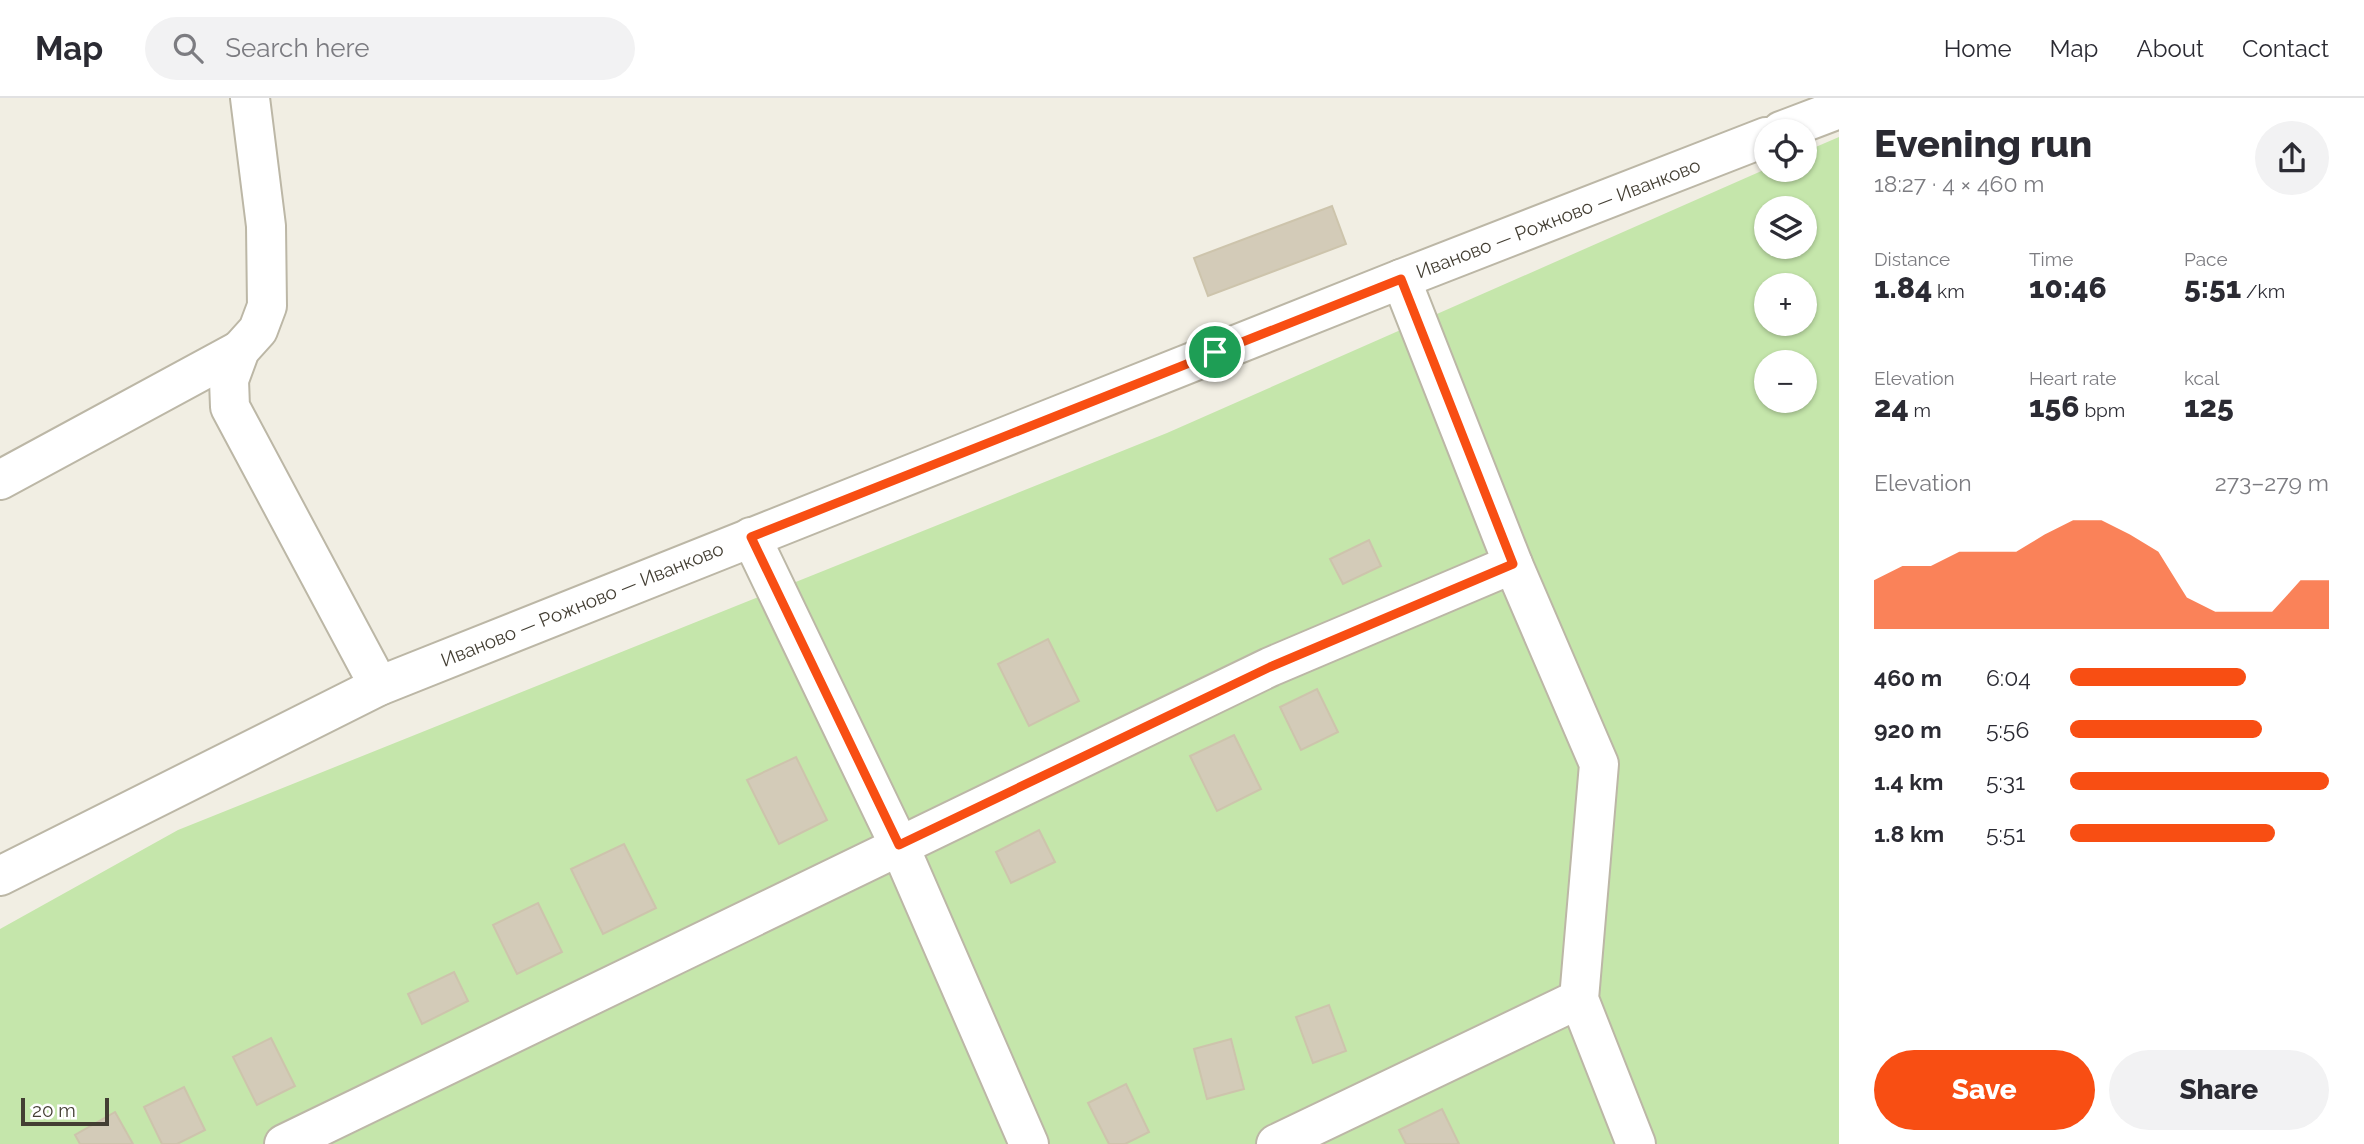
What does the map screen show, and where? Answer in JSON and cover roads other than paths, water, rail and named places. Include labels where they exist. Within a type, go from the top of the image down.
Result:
[{"type":"street","points":[[0,480],[240,350],[258,330],[267,306],[267,226],[250,98]]},
{"type":"street","points":[[1813,119],[1839,109]]},
{"type":"street","name":"Иваново — Рожново — Иванково","points":[[0,876],[379,686],[1401,279],[1754,142]]},
{"type":"street","points":[[1401,279],[1513,564],[1599,764],[1579,999],[1636,1144]]},
{"type":"street","points":[[240,350],[229,380],[230,407],[379,686]]},
{"type":"street","points":[[751,537],[899,845],[1029,1144]]},
{"type":"street","points":[[284,1144],[1270,667],[1513,564]]},
{"type":"street","points":[[1276,1144],[1579,999]]}]
